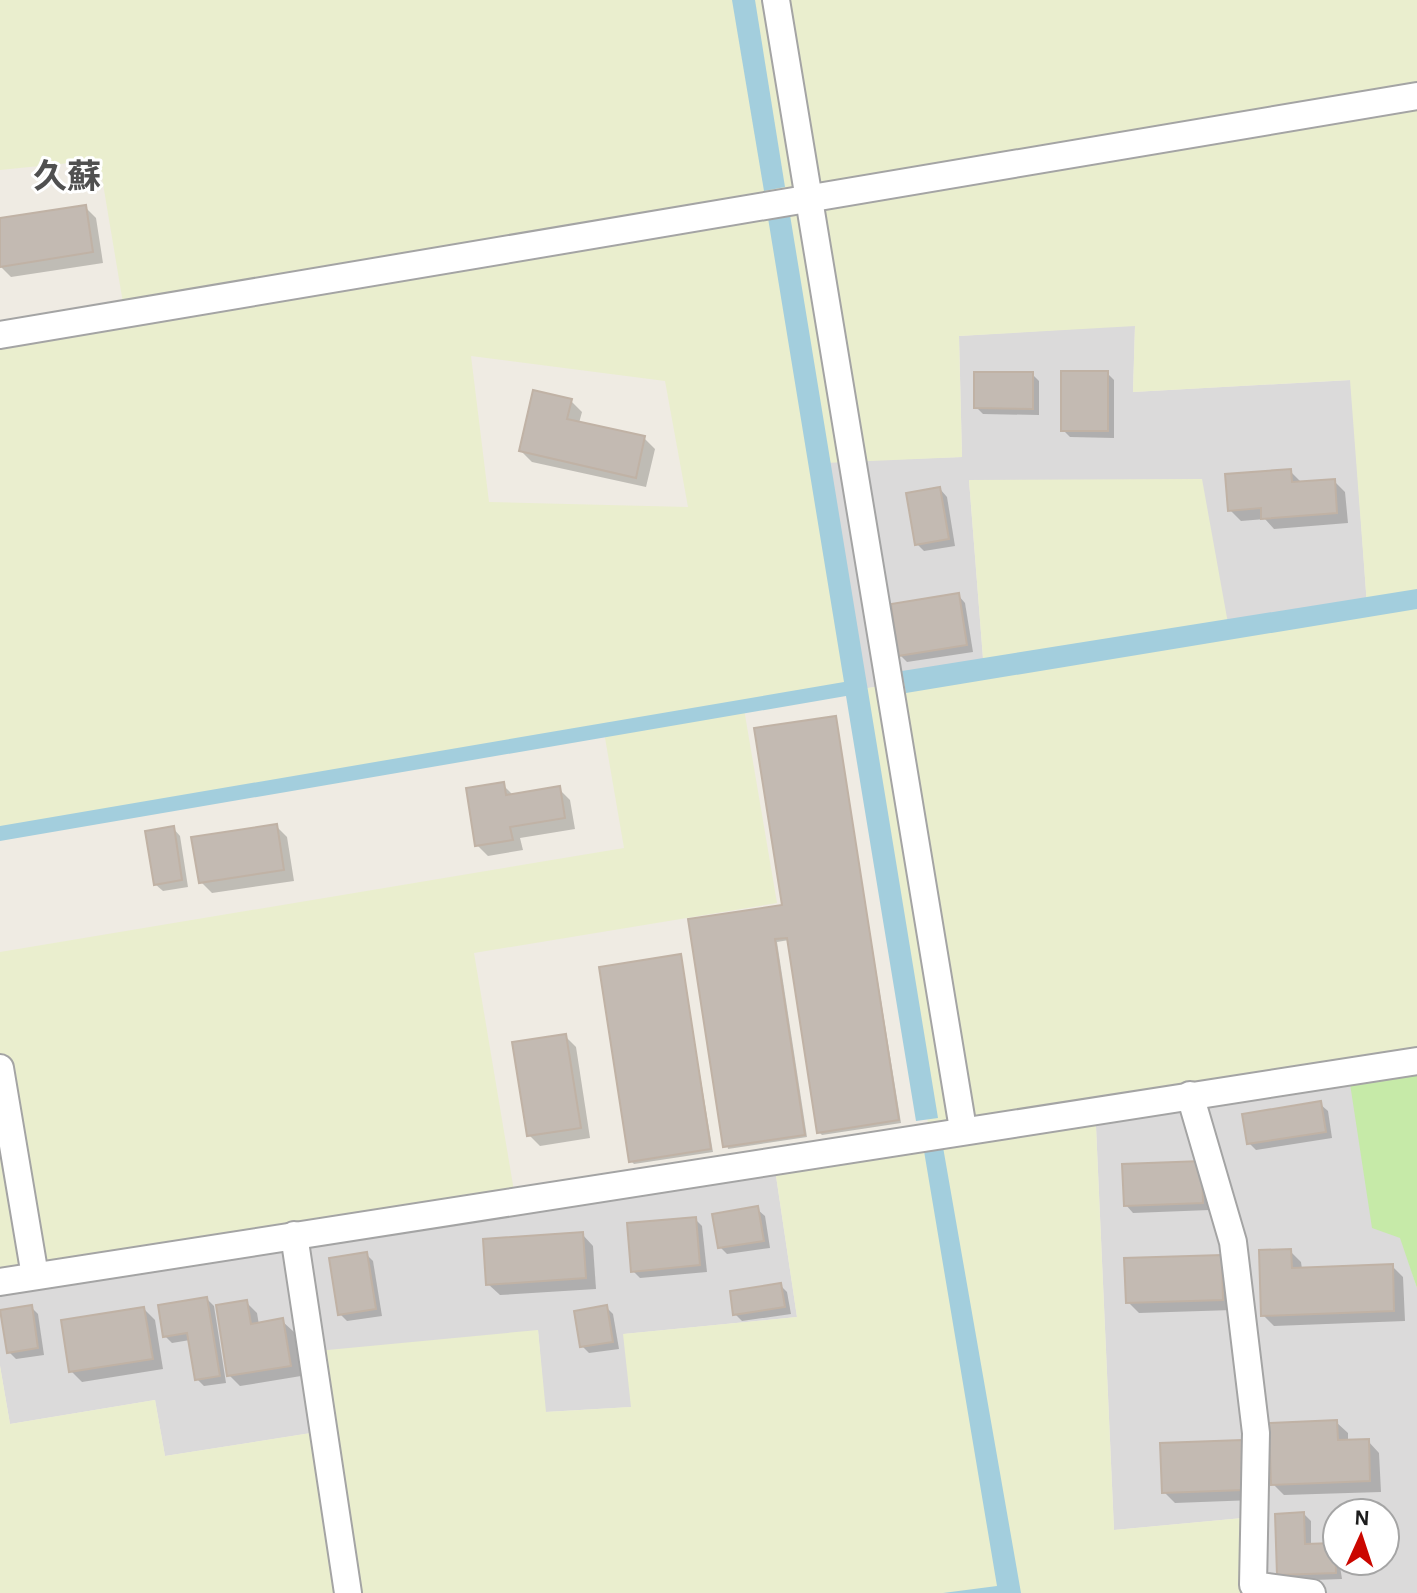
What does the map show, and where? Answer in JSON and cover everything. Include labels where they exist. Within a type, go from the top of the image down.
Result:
[{"type":"street","points":[[776,0],[963,1129]]},
{"type":"street","points":[[0,335],[809,201],[1417,96]]},
{"type":"street","points":[[0,1282],[963,1129],[1417,1061]]},
{"type":"street","points":[[0,1068],[35,1276]]},
{"type":"street","points":[[1190,1095],[1233,1242],[1256,1433],[1253,1585],[1312,1593]]},
{"type":"street","points":[[294,1235],[348,1593]]},
{"type":"shaded area","points":[[1135,325],[1133,392],[1351,380],[1367,606],[1229,630],[969,480],[984,671],[861,689],[825,462],[962,457],[959,336]]},
{"type":"shaded area","points":[[1347,1064],[1417,1288],[1417,1593],[1248,1593],[1243,1518],[1114,1530],[1095,1104]]},
{"type":"shaded area","points":[[772,1149],[797,1317],[624,1334],[632,1407],[545,1412],[538,1330],[330,1430],[165,1456],[155,1400],[10,1424],[0,1366],[0,1274]]},
{"type":"green space","points":[[0,0],[1417,0],[1417,1051],[1095,1104],[1114,1530],[1243,1518],[1248,1593],[0,1593],[0,1366],[10,1424],[155,1400],[165,1456],[330,1430],[317,1351],[538,1330],[546,1412],[631,1407],[623,1334],[797,1317],[772,1149],[928,1123],[861,690],[744,709],[777,903],[474,953],[514,1191],[0,1274],[0,952],[624,848],[604,732],[0,833],[0,324],[123,303],[99,160],[0,170]],"holes":[[[1135,326],[1133,392],[1350,380],[1367,605],[1229,629],[1202,479],[969,480],[984,671],[861,689],[825,463],[962,457],[959,336]],[[471,356],[665,381],[688,507],[489,502]]]},
{"type":"green space","points":[[1417,1051],[1417,1288],[1400,1238],[1372,1228],[1347,1064]]},
{"type":"water","points":[[732,0],[755,0],[785,187],[764,191]]},
{"type":"water","points":[[790,215],[938,1118],[916,1121],[846,696],[0,841],[0,826],[844,682],[768,218]]},
{"type":"water","points":[[1417,589],[1417,609],[906,693],[902,671]]},
{"type":"water","points":[[943,1147],[1021,1593],[943,1593],[997,1586],[924,1151]]},
{"type":"building","points":[[86,205],[93,252],[0,267],[0,218]]},
{"type":"building","points":[[1061,371],[1108,371],[1108,431],[1061,431]]},
{"type":"building","points":[[974,372],[1033,372],[1033,409],[974,408]]},
{"type":"building","points":[[533,390],[572,399],[567,419],[645,436],[636,478],[519,451]]},
{"type":"building","points":[[1291,469],[1292,482],[1335,479],[1337,513],[1261,519],[1261,508],[1228,511],[1225,474]]},
{"type":"building","points":[[940,487],[949,539],[915,545],[906,493]]},
{"type":"building","points":[[959,593],[967,645],[898,656],[891,604]]},
{"type":"building","points":[[836,716],[899,1120],[817,1133],[787,938],[775,939],[805,1135],[723,1147],[688,919],[782,905],[754,728]]},
{"type":"building","points":[[504,782],[506,795],[560,786],[565,818],[510,827],[513,840],[475,846],[466,788]]},
{"type":"building","points":[[277,824],[284,870],[199,883],[191,837]]},
{"type":"building","points":[[174,826],[182,880],[154,885],[145,831]]},
{"type":"building","points":[[681,954],[711,1149],[629,1162],[599,967]]},
{"type":"building","points":[[566,1034],[581,1128],[527,1136],[512,1042]]},
{"type":"building","points":[[1321,1101],[1326,1132],[1247,1144],[1242,1114]]},
{"type":"building","points":[[1202,1161],[1203,1203],[1124,1206],[1122,1164]]},
{"type":"building","points":[[758,1206],[764,1241],[718,1248],[712,1214]]},
{"type":"building","points":[[696,1217],[700,1265],[631,1272],[627,1223]]},
{"type":"building","points":[[583,1232],[586,1278],[486,1285],[483,1239]]},
{"type":"building","points":[[1291,1249],[1292,1268],[1393,1264],[1394,1311],[1261,1316],[1259,1250]]},
{"type":"building","points":[[367,1252],[376,1309],[338,1315],[329,1258]]},
{"type":"building","points":[[1222,1255],[1223,1300],[1126,1303],[1124,1258]]},
{"type":"building","points":[[781,1283],[785,1307],[733,1315],[730,1291]]},
{"type":"building","points":[[207,1297],[220,1376],[195,1380],[187,1333],[163,1337],[158,1305]]},
{"type":"building","points":[[247,1300],[251,1324],[283,1318],[291,1366],[227,1376],[216,1305]]},
{"type":"building","points":[[32,1305],[38,1348],[7,1353],[0,1310]]},
{"type":"building","points":[[607,1305],[613,1342],[580,1347],[574,1311]]},
{"type":"building","points":[[144,1307],[153,1359],[69,1372],[61,1320]]},
{"type":"building","points":[[1337,1420],[1338,1440],[1369,1439],[1370,1481],[1271,1485],[1269,1423]]},
{"type":"building","points":[[1242,1440],[1244,1490],[1162,1493],[1160,1443]]},
{"type":"building","points":[[1304,1512],[1305,1544],[1321,1543],[1321,1574],[1277,1575],[1275,1514]]},
{"type":"district","name":"久蘇","points":[[67,176]]}]
